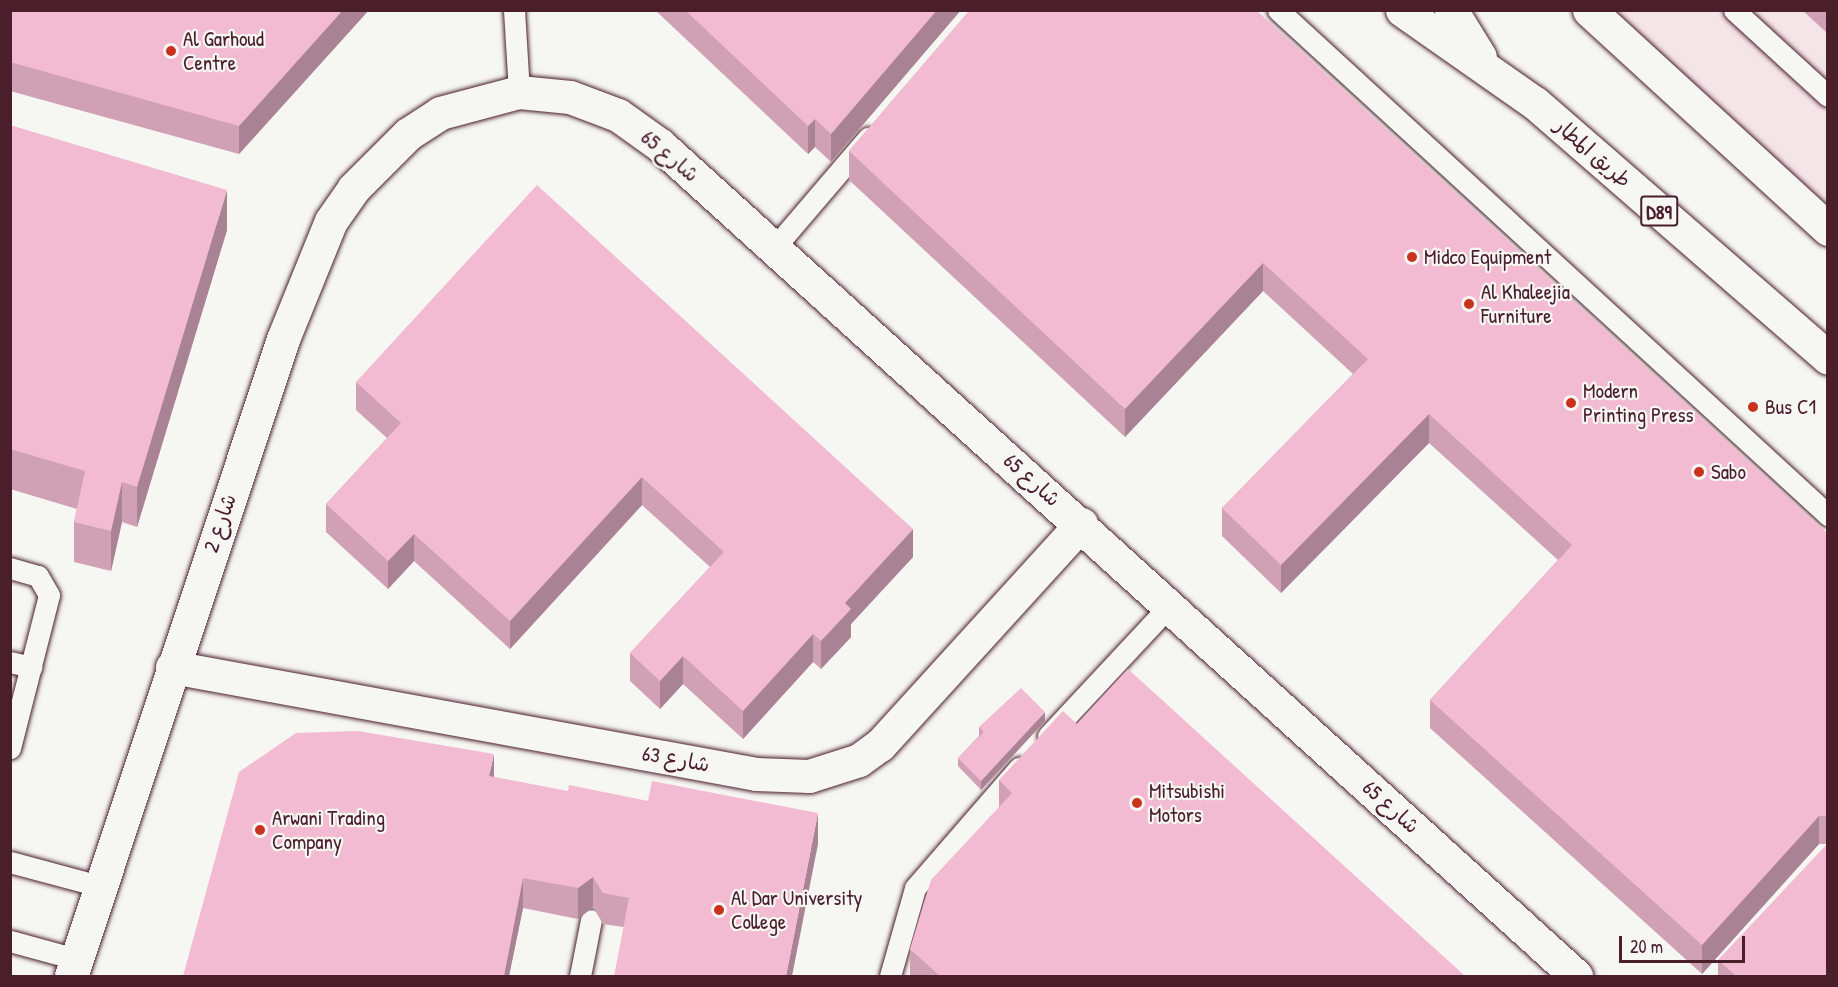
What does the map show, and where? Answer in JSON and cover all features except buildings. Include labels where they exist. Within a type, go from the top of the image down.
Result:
[{"type":"main road","name":"طريق المطار","points":[[1402,10],[1487,69],[1576,138],[1827,358]]},
{"type":"main road","points":[[1451,10],[1487,69]]},
{"type":"main road","points":[[1589,10],[1827,229]]},
{"type":"main road","name":"شارع 65","points":[[440,112],[519,92],[570,97],[618,115],[774,248],[1081,524],[1576,976]]},
{"type":"main road","name":"شارع 2","points":[[73,968],[283,339],[331,221],[378,160],[440,112]]},
{"type":"main road","name":"شارع 63","points":[[172,667],[756,774],[809,776],[835,771],[880,745],[1081,524]]},
{"type":"lane","points":[[514,10],[519,92]]},
{"type":"lane","points":[[1278,10],[1827,515]]},
{"type":"lane","points":[[1734,10],[1827,96]]},
{"type":"lane","points":[[774,248],[880,125]]},
{"type":"lane","points":[[10,568],[38,576],[49,595],[21,664],[10,748]]},
{"type":"lane","points":[[890,976],[904,913],[929,865],[1170,605]]},
{"type":"lane","points":[[10,862],[99,886]]},
{"type":"lane","points":[[580,976],[591,920]]},
{"type":"lane","points":[[10,941],[73,968]]},
{"type":"shaded area","points":[[1615,11],[1827,11],[1827,207],[1646,41]]},
{"type":"place","name":"Al Garhoud Centre","points":[[171,51]]},
{"type":"place","name":"Midco Equipment","points":[[1412,257]]},
{"type":"place","name":"Al Khaleejia Furniture","points":[[1469,304]]},
{"type":"place","name":"Modern Printing Press","points":[[1571,403]]},
{"type":"place","name":"Bus C1","points":[[1753,407]]},
{"type":"place","name":"Sabo","points":[[1699,472]]},
{"type":"place","name":"Mitsubishi Motors","points":[[1137,803]]},
{"type":"place","name":"Arwani Trading Company","points":[[260,830]]},
{"type":"place","name":"Al Dar University College","points":[[719,910]]}]
